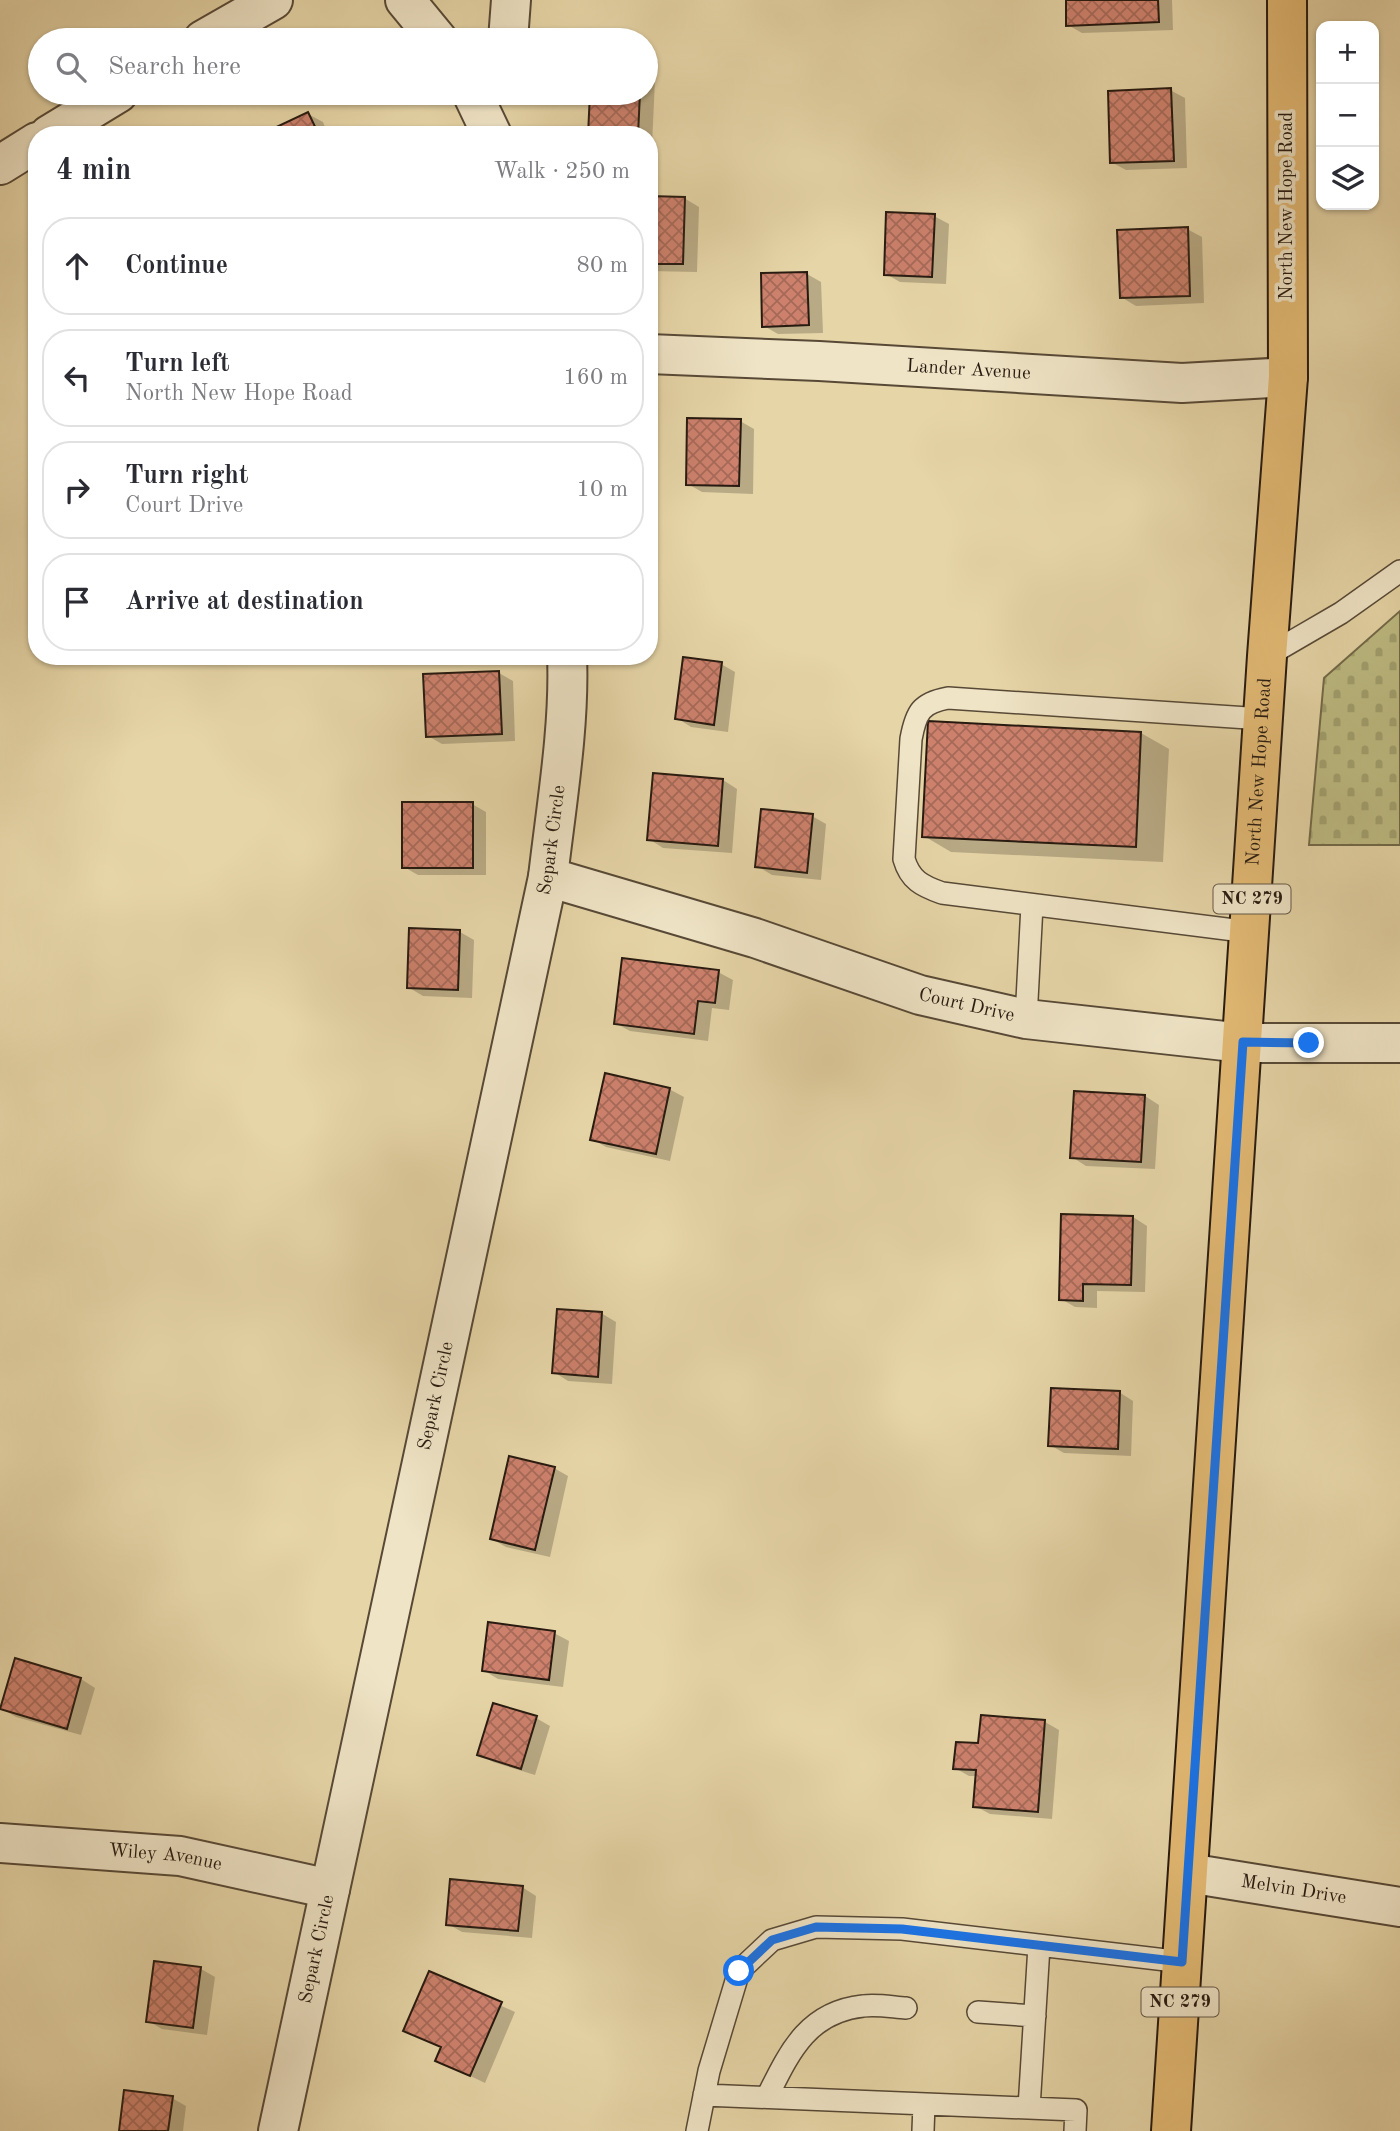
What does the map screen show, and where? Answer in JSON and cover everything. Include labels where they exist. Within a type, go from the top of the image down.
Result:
[{"type":"main road","name":"North New Hope Road","points":[[1171,2131],[1287,377],[1287,0]]},
{"type":"street","points":[[224,28],[273,0]]},
{"type":"street","points":[[405,0],[428,28]]},
{"type":"street","points":[[509,28],[511,0]]},
{"type":"street","points":[[64,126],[98,105]]},
{"type":"street","points":[[478,105],[488,126]]},
{"type":"street","points":[[502,126],[503,105]]},
{"type":"street","points":[[0,165],[28,148]]},
{"type":"street","name":"Lander Avenue","points":[[658,354],[819,361],[1182,383],[1287,377]]},
{"type":"street","name":"Separk Circle","points":[[278,2131],[548,877],[560,770],[568,665]]},
{"type":"street","name":"Court Drive","points":[[548,877],[755,938],[920,995],[1026,1019],[1243,1042],[1400,1043]]},
{"type":"street","name":"Wiley Avenue","points":[[0,1843],[180,1856],[330,1889]]},
{"type":"street","name":"Melvin Drive","points":[[1188,1873],[1400,1907]]},
{"type":"lane","points":[[1267,656],[1341,613],[1400,571]]},
{"type":"lane","points":[[1250,932],[1032,905],[942,892],[921,886],[908,873],[904,859],[911,739],[914,722],[921,709],[932,701],[948,698],[1263,719]]},
{"type":"lane","points":[[1026,1019],[1032,905]]},
{"type":"lane","points":[[697,2131],[709,2071],[739,1971],[772,1940],[816,1927],[902,1929],[1182,1962]]},
{"type":"lane","points":[[1030,2108],[1039,1946]]},
{"type":"lane","points":[[766,2097],[789,2052],[810,2027],[831,2012],[864,2006],[906,2008]]},
{"type":"lane","points":[[978,2012],[1035,2016]]},
{"type":"lane","points":[[704,2095],[1076,2110],[1074,2131]]},
{"type":"lane","points":[[923,2131],[924,2104]]},
{"type":"green space","points":[[1400,611],[1400,845],[1309,845],[1324,678]]},
{"type":"building","points":[[1066,0],[1158,0],[1159,22],[1066,26]]},
{"type":"building","points":[[1171,88],[1174,161],[1110,163],[1108,91]]},
{"type":"building","points":[[589,105],[639,105],[638,126],[588,126]]},
{"type":"building","points":[[308,112],[315,126],[278,126]]},
{"type":"building","points":[[658,196],[685,197],[683,264],[658,264]]},
{"type":"building","points":[[886,212],[935,214],[932,277],[884,275]]},
{"type":"building","points":[[1188,227],[1190,296],[1120,298],[1117,230]]},
{"type":"building","points":[[807,272],[809,325],[762,327],[761,273]]},
{"type":"building","points":[[687,418],[741,419],[739,486],[686,485]]},
{"type":"building","points":[[683,657],[722,662],[714,725],[675,719]]},
{"type":"building","points":[[499,671],[502,734],[426,737],[423,674]]},
{"type":"building","points":[[928,721],[1141,732],[1136,847],[922,837]]},
{"type":"building","points":[[653,773],[723,779],[718,846],[647,840]]},
{"type":"building","points":[[402,802],[473,802],[473,868],[402,868]]},
{"type":"building","points":[[761,809],[813,814],[807,873],[755,867]]},
{"type":"building","points":[[409,928],[460,930],[458,990],[407,988]]},
{"type":"building","points":[[622,958],[719,970],[715,1003],[698,1001],[694,1034],[614,1024]]},
{"type":"building","points":[[605,1073],[670,1088],[656,1154],[590,1140]]},
{"type":"building","points":[[1074,1091],[1145,1095],[1141,1162],[1070,1158]]},
{"type":"building","points":[[1061,1214],[1133,1216],[1131,1285],[1083,1284],[1083,1301],[1059,1300]]},
{"type":"building","points":[[557,1309],[602,1312],[598,1377],[552,1373]]},
{"type":"building","points":[[1051,1388],[1120,1391],[1118,1449],[1048,1446]]},
{"type":"building","points":[[509,1456],[555,1467],[535,1550],[490,1539]]},
{"type":"building","points":[[488,1622],[555,1631],[549,1680],[482,1671]]},
{"type":"building","points":[[15,1658],[81,1678],[67,1729],[0,1709]]},
{"type":"building","points":[[493,1703],[537,1716],[521,1769],[477,1755]]},
{"type":"building","points":[[981,1715],[1045,1720],[1038,1812],[973,1807],[976,1770],[953,1769],[956,1742],[978,1743]]},
{"type":"building","points":[[450,1879],[523,1886],[518,1931],[446,1925]]},
{"type":"building","points":[[154,1961],[201,1967],[193,2028],[146,2022]]},
{"type":"building","points":[[429,1971],[502,2002],[470,2076],[435,2061],[441,2047],[403,2031]]},
{"type":"building","points":[[124,2090],[173,2096],[168,2131],[119,2131]]},
{"type":"route","points":[[739,1971],[772,1940],[816,1927],[902,1929],[1182,1962],[1243,1042],[1309,1043]]}]
